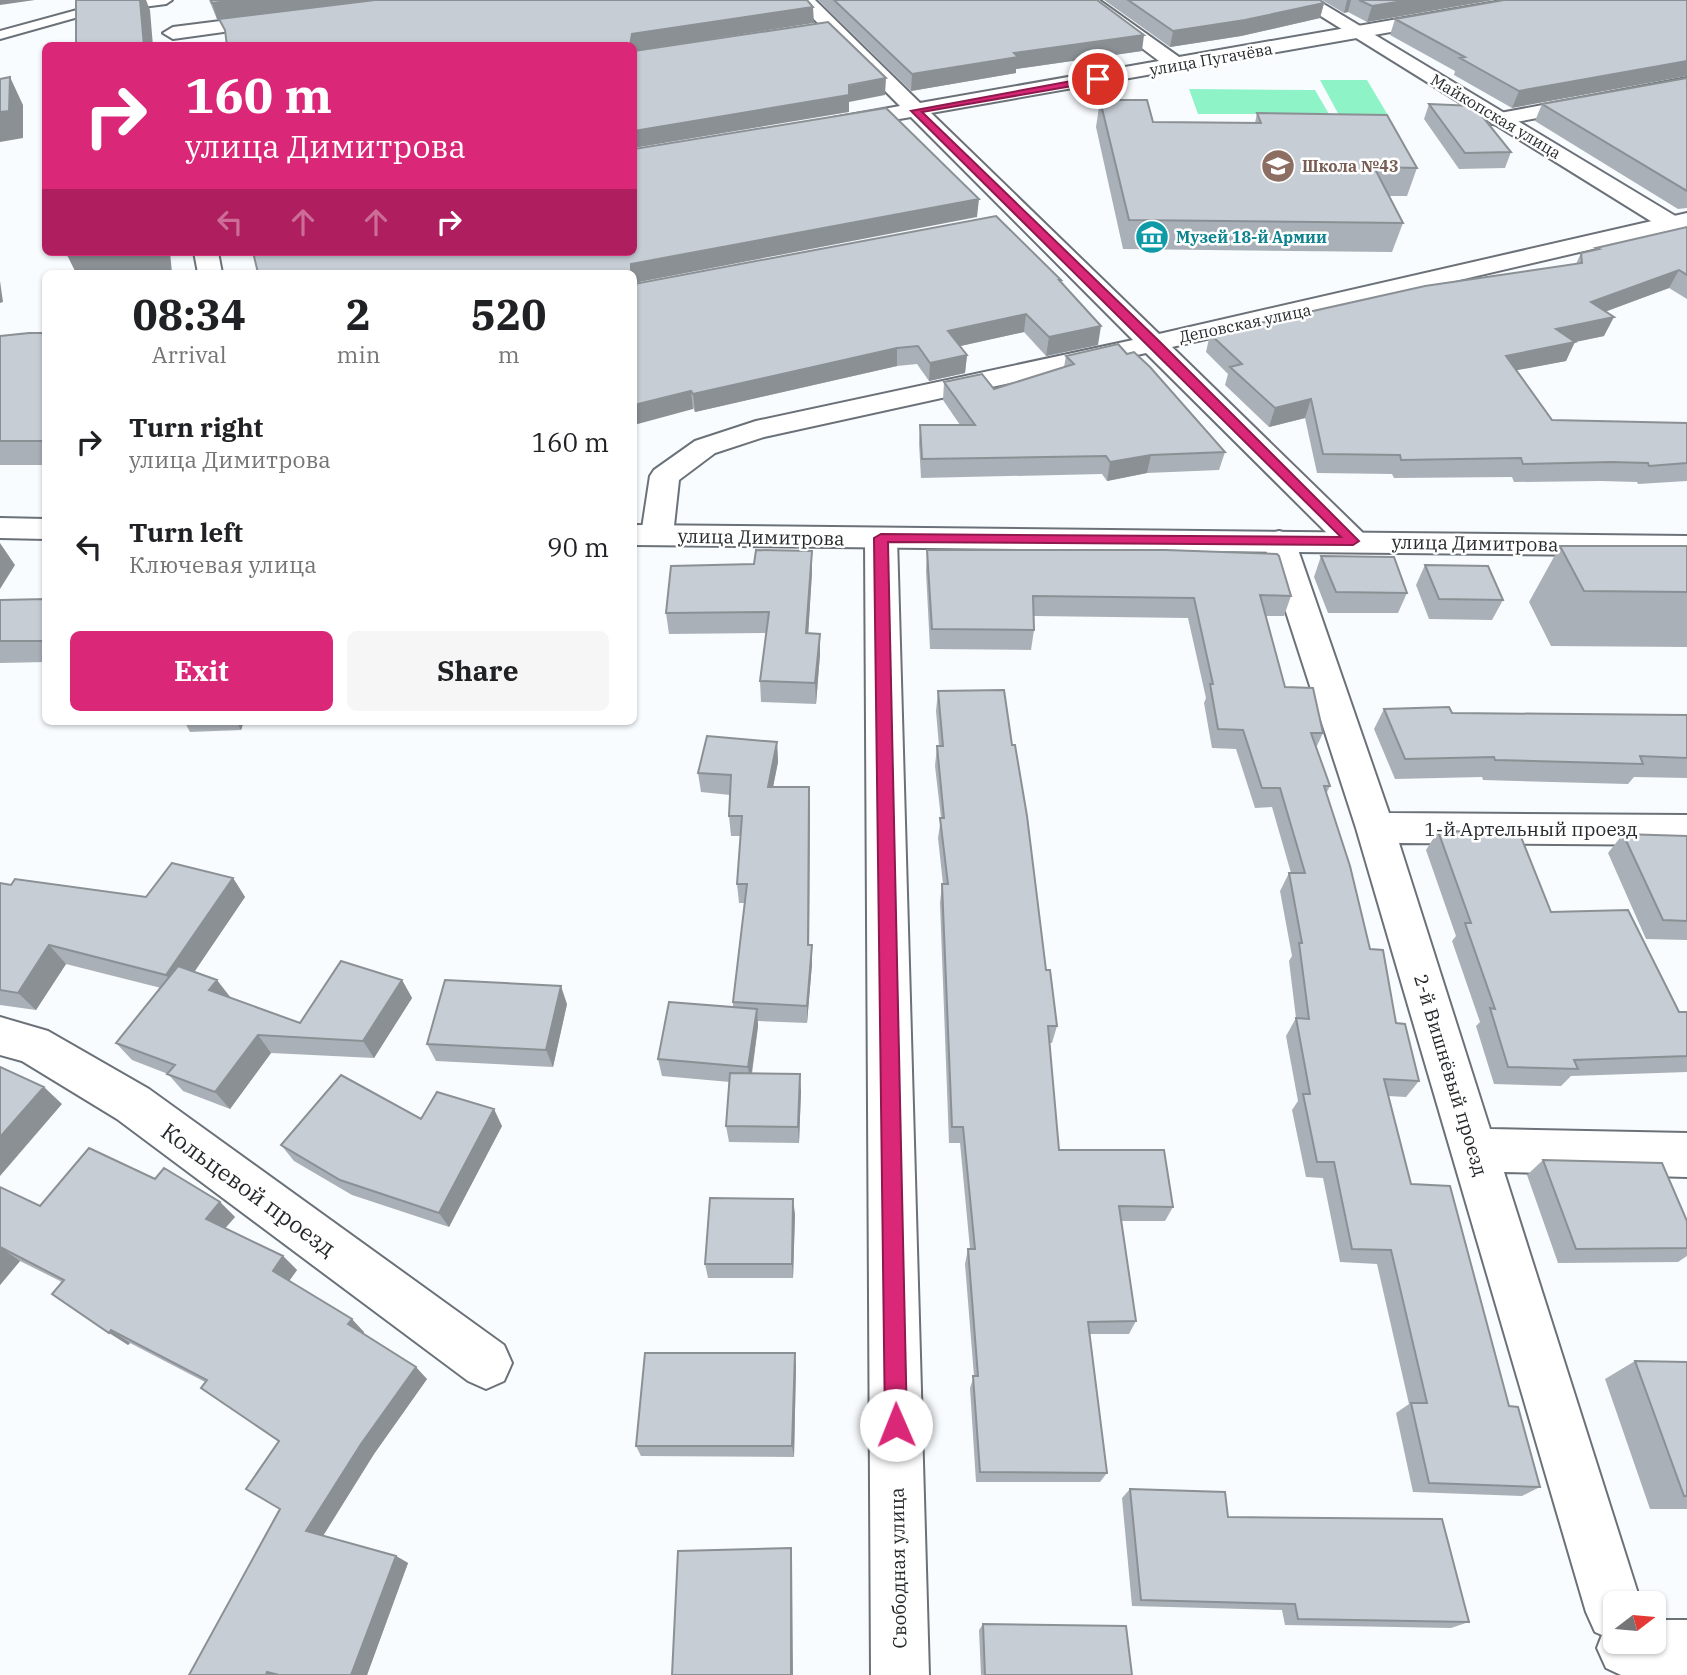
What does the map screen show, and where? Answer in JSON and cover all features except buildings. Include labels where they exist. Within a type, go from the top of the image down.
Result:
[{"type":"street","points":[[167,0],[174,39],[298,18]]},
{"type":"street","points":[[804,0],[1353,541]]},
{"type":"street","points":[[1087,0],[1177,65]]},
{"type":"street","name":"Майкопская улица","points":[[1304,0],[1682,226]]},
{"type":"street","name":"улица Пугачёва","points":[[821,126],[1539,0]]},
{"type":"street","points":[[805,33],[832,29]]},
{"type":"street","points":[[1500,119],[1687,84]]},
{"type":"street","points":[[997,223],[1024,218]]},
{"type":"street","name":"Деповская улица","points":[[645,535],[665,476],[705,447],[756,430],[1682,226]]},
{"type":"street","points":[[0,528],[42,529]]},
{"type":"street","name":"улица Димитрова","points":[[645,535],[1353,541],[1687,547]]},
{"type":"street","name":"Свободная улица","points":[[881,538],[900,1675]]},
{"type":"street","name":"2-й Вишнёвый проезд","points":[[1279,541],[1375,828],[1609,1591]]},
{"type":"street","name":"1-й Артельный проезд","points":[[1375,828],[1687,830]]},
{"type":"street","name":"Кольцевой проезд","points":[[0,1035],[33,1045],[132,1104],[486,1363]]},
{"type":"street","points":[[1474,1150],[1687,1155]]},
{"type":"street","points":[[1666,1647],[1687,1649]]},
{"type":"lane","points":[[0,35],[88,11],[167,0]]},
{"type":"green space","points":[[1320,80],[1367,80],[1389,117],[1340,117]]},
{"type":"green space","points":[[1189,89],[1315,90],[1329,114],[1198,114]]},
{"type":"place","name":"Школа №43","points":[[1278,166]]},
{"type":"place","name":"Музей 18-й Армии","points":[[1152,237]]},
{"type":"route","points":[[896,1425],[881,538],[1353,541],[1155,343],[915,111],[1098,79]]}]
